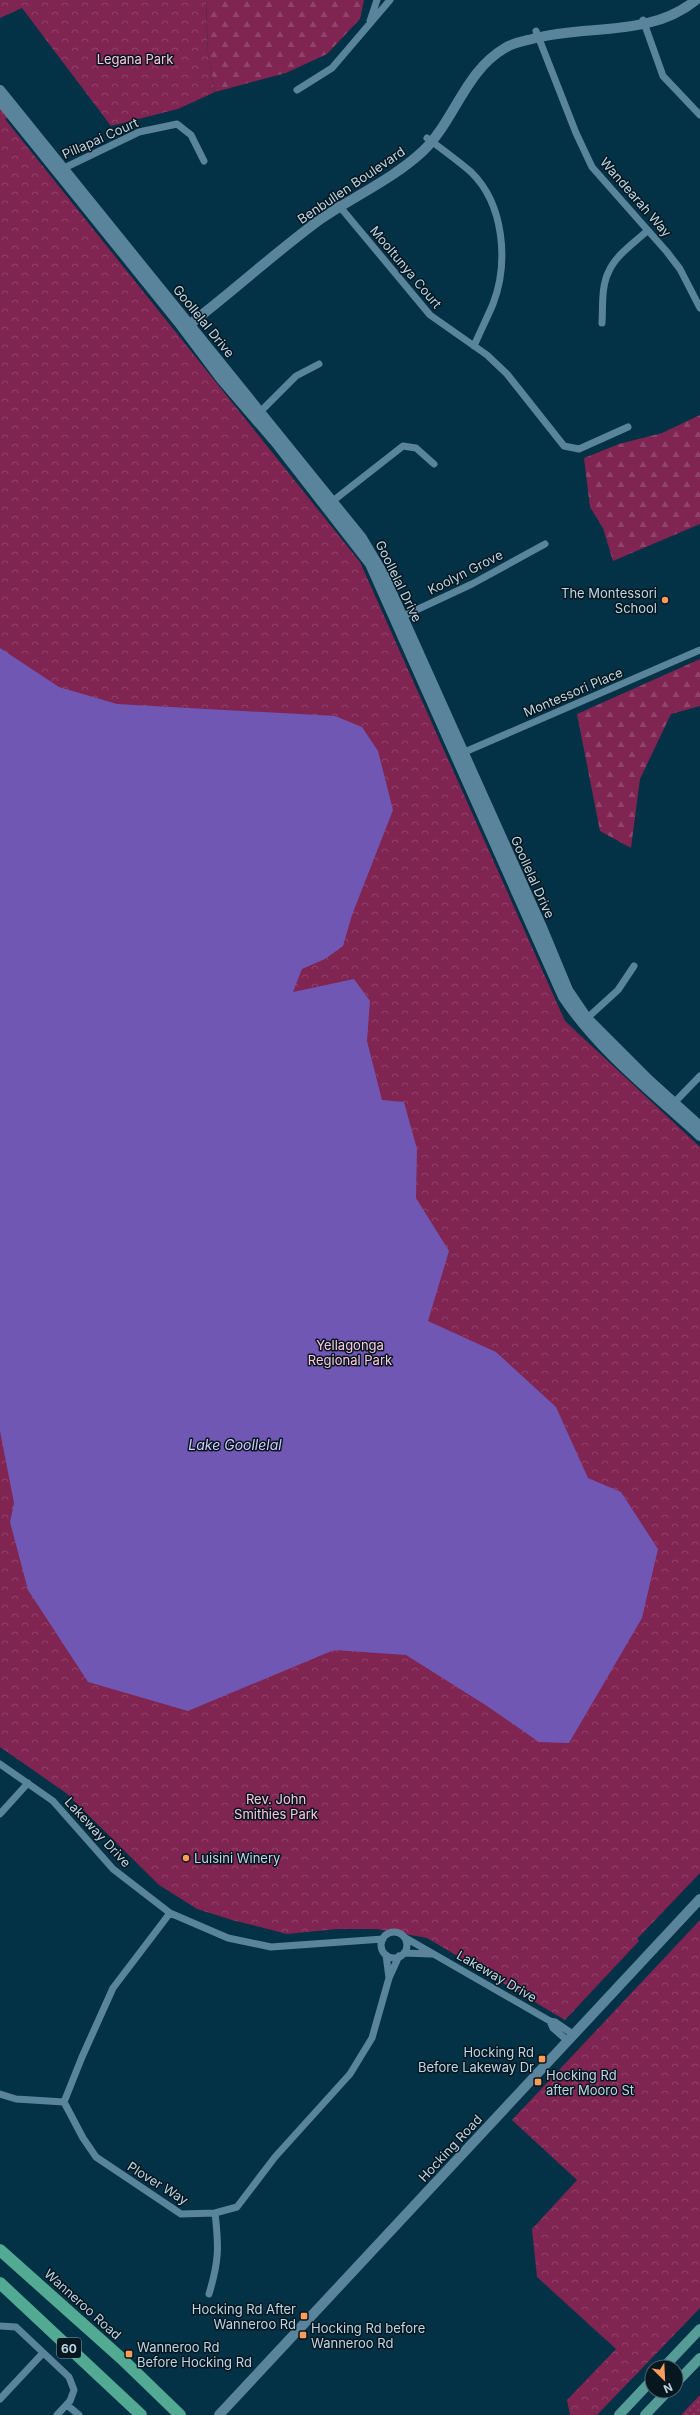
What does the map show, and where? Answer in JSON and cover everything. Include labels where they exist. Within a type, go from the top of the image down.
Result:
[{"type":"highway","name":"Wanneroo Road","points":[[2,2254],[105,2344],[180,2415]]},
{"type":"highway","name":"60","points":[[0,2284],[16,2297],[141,2415]]},
{"type":"highway","points":[[0,2292],[16,2297]]},
{"type":"main road","points":[[672,2359],[700,2330]]},
{"type":"main road","points":[[684,2375],[700,2358]]},
{"type":"main road","points":[[619,2415],[644,2388]]},
{"type":"main road","points":[[645,2415],[660,2399]]},
{"type":"street","points":[[368,26],[377,0]]},
{"type":"street","points":[[298,90],[332,68],[390,0]]},
{"type":"street","name":"Benbullen Boulevard","points":[[643,22],[662,15],[687,0]]},
{"type":"street","name":"Benbullen Boulevard","points":[[185,324],[338,205],[400,163],[430,140],[467,76],[487,54],[509,40],[537,34],[643,22],[674,15],[696,0]]},
{"type":"street","points":[[643,22],[663,76],[700,115]]},
{"type":"street","name":"Wandearah Way","points":[[537,34],[576,133],[592,167],[667,252],[680,269],[698,300],[700,308]]},
{"type":"street","name":"Goollelal Drive","points":[[0,90],[61,170],[375,558],[399,618],[459,754],[541,925],[568,990],[584,1020],[649,1080],[700,1136]]},
{"type":"street","name":"Goollelal Drive","points":[[0,101],[61,170]]},
{"type":"street","name":"Pillapai Court","points":[[61,170],[139,132],[177,124],[191,136],[204,161]]},
{"type":"street","points":[[430,140],[472,173],[491,201],[499,225],[501,242],[500,274],[493,303],[474,346]]},
{"type":"street","name":"Mooltunya Court","points":[[338,205],[430,315],[487,355],[507,374],[564,446],[580,449],[628,427]]},
{"type":"street","points":[[602,323],[604,287],[608,272],[622,254],[647,231]]},
{"type":"street","points":[[258,414],[296,376],[319,364]]},
{"type":"street","points":[[330,504],[403,446],[416,448],[434,464]]},
{"type":"street","name":"Koolyn Grove","points":[[399,618],[472,584],[545,544]]},
{"type":"street","name":"Montessori Place","points":[[459,754],[700,650]]},
{"type":"street","points":[[584,1020],[618,990],[634,966]]},
{"type":"street","points":[[673,1105],[700,1076]]},
{"type":"street","name":"Goollelal Drive","points":[[673,1105],[700,1126]]},
{"type":"street","name":"Lakeway Drive","points":[[0,1764],[28,1782],[53,1801],[113,1869],[170,1913],[228,1938],[271,1947],[383,1939]]},
{"type":"street","points":[[0,1814],[28,1782]]},
{"type":"street","name":"Hocking Road","points":[[219,2415],[700,1899]]},
{"type":"street","points":[[0,2094],[16,2099],[64,2102],[82,2057],[113,1988],[170,1913]]},
{"type":"street","points":[[365,1941],[393,1958],[402,1955],[407,1945],[404,1937],[392,1933],[383,1939],[384,1952]]},
{"type":"street","name":"Lakeway Drive","points":[[404,1937],[431,1954],[550,2021],[555,2022],[571,2038]]},
{"type":"street","name":"Plover Way","points":[[384,1952],[389,1978]]},
{"type":"street","name":"Lakeway Drive","points":[[402,1955],[431,1954]]},
{"type":"street","name":"Plover Way","points":[[64,2102],[83,2138],[96,2157],[181,2214],[215,2213],[237,2207],[275,2157],[350,2074],[372,2038],[389,1978],[402,1955]]},
{"type":"street","points":[[209,2294],[218,2267],[218,2241],[215,2213]]},
{"type":"street","points":[[0,2326],[16,2327],[72,2382],[74,2390],[67,2405],[58,2415]]},
{"type":"street","points":[[0,2399],[43,2352]]},
{"type":"street","points":[[67,2405],[79,2415]]},
{"type":"green space","name":"Legana Park","points":[[0,0],[206,0],[208,54],[215,92],[178,109],[111,126],[22,8],[0,18]]},
{"type":"green space","points":[[206,0],[364,0],[360,19],[327,54],[286,73],[215,92],[208,54]]},
{"type":"green space","name":"Yellagonga Regional Park","points":[[0,101],[12,116],[5,119],[360,562],[565,1021],[700,1147],[700,1873],[637,1939],[639,1941],[565,2020],[427,1938],[376,1929],[337,1929],[287,1934],[232,1920],[197,1909],[159,1885],[66,1793],[0,1747]]},
{"type":"green space","points":[[700,415],[700,524],[613,561],[603,528],[590,507],[584,458],[619,444],[662,433]]},
{"type":"green space","points":[[700,659],[700,706],[671,714],[640,779],[631,848],[600,831],[577,714]]},
{"type":"green space","points":[[700,1920],[700,2308],[651,2359],[644,2359],[644,2366],[597,2415],[570,2415],[567,2400],[616,2349],[537,2277],[532,2229],[577,2180],[512,2120]]},
{"type":"green space","points":[[700,2395],[700,2415],[681,2415]]},
{"type":"water","name":"Lake Goollelal","points":[[0,648],[59,687],[117,704],[335,716],[362,727],[378,751],[393,810],[352,915],[343,946],[325,959],[302,969],[293,992],[354,979],[370,1001],[367,1041],[382,1100],[404,1102],[417,1149],[416,1198],[449,1251],[428,1321],[496,1352],[556,1407],[588,1478],[621,1492],[658,1549],[642,1618],[569,1743],[539,1742],[487,1706],[406,1655],[334,1650],[188,1711],[88,1682],[28,1590],[10,1522],[14,1503],[0,1431]]},
{"type":"place","name":"The Montessori School","points":[[665,600]]},
{"type":"place","name":"Luisini Winery","points":[[186,1858]]},
{"type":"place","name":"Hocking Rd Before Lakeway Dr","points":[[542,2059]]},
{"type":"place","name":"Hocking Rd after Mooro St","points":[[538,2082]]},
{"type":"place","name":"Hocking Rd After Wanneroo Rd","points":[[304,2316]]},
{"type":"place","name":"Hocking Rd before Wanneroo Rd","points":[[303,2335]]},
{"type":"place","name":"Wanneroo Rd Before Hocking Rd","points":[[129,2354]]},
{"type":"park label","name":"Rev. John Smithies Park","points":[[276,1806]]}]
